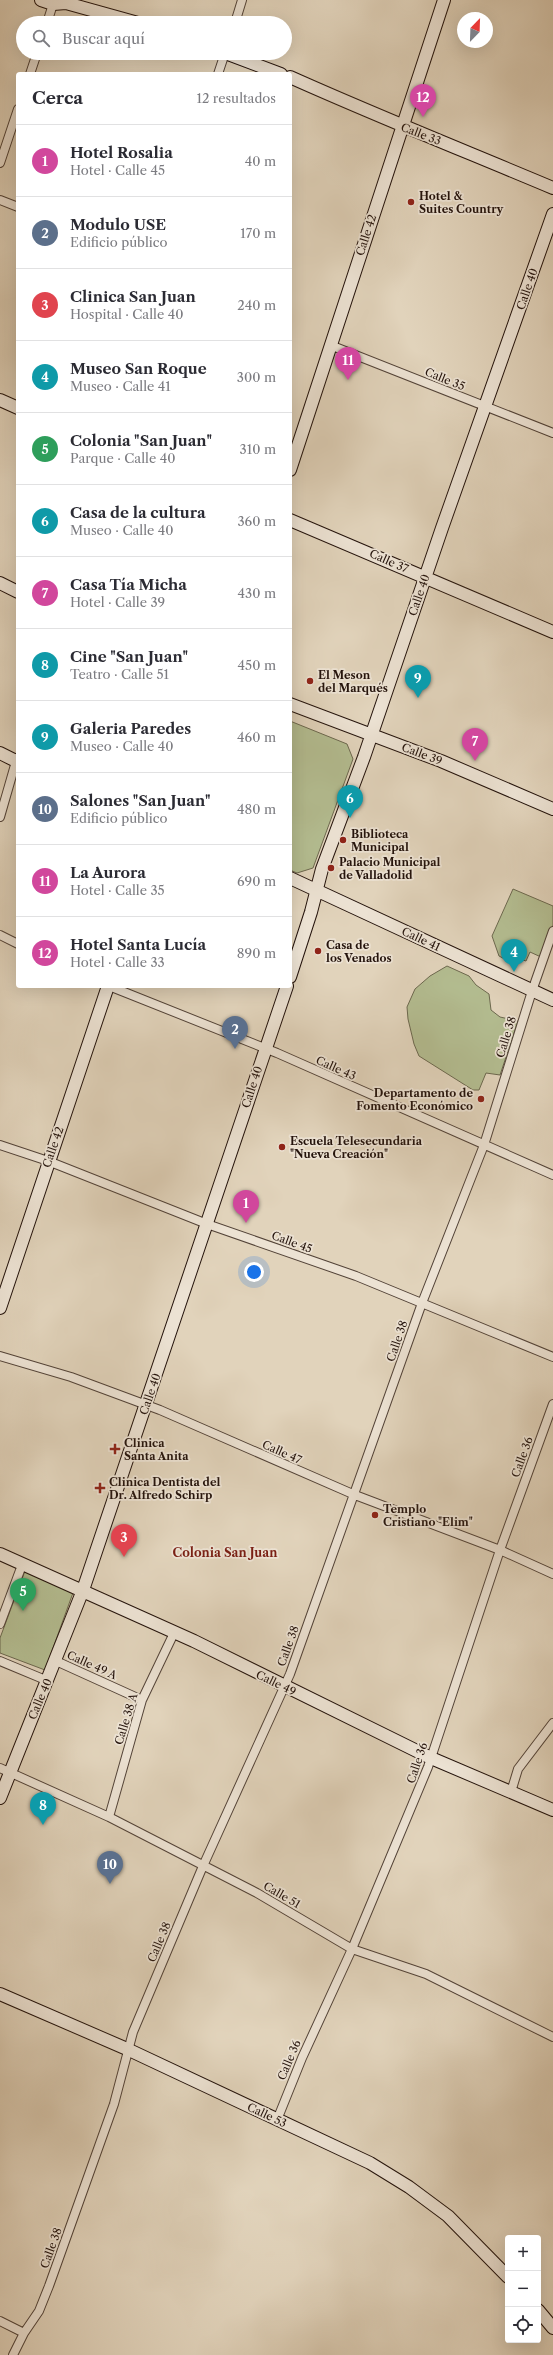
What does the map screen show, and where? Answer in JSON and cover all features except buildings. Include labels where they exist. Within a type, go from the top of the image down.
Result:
[{"type":"main road","points":[[41,0],[66,3],[113,16]]},
{"type":"main road","name":"Calle 42","points":[[292,464],[444,0]]},
{"type":"main road","points":[[244,60],[277,72]]},
{"type":"main road","name":"Calle 33","points":[[292,79],[403,127],[553,188]]},
{"type":"main road","name":"Calle 40","points":[[292,970],[343,809],[371,736],[484,407],[553,214]]},
{"type":"main road","points":[[0,400],[16,407]]},
{"type":"main road","name":"Calle 37","points":[[292,521],[553,632]]},
{"type":"main road","points":[[0,583],[16,591]]},
{"type":"main road","name":"Calle 39","points":[[292,705],[371,736],[441,761],[553,809]]},
{"type":"main road","points":[[0,753],[16,759]]},
{"type":"main road","name":"Calle 41","points":[[292,879],[553,1000]]},
{"type":"main road","name":"Calle 42","points":[[0,1308],[48,1161],[107,988]]},
{"type":"main road","name":"Calle 40","points":[[0,1798],[5,1771],[48,1681],[83,1590],[207,1224],[264,1049],[286,988]]},
{"type":"main road","name":"Calle 49","points":[[0,1554],[22,1565],[83,1590],[174,1633],[431,1758],[553,1810]]},
{"type":"main road","name":"Calle 53","points":[[0,1994],[127,2049],[370,2163],[410,2187],[448,2216],[505,2273]]},
{"type":"main road","points":[[541,2314],[553,2328]]},
{"type":"street","points":[[237,16],[242,0]]},
{"type":"street","points":[[49,16],[54,2]]},
{"type":"street","points":[[31,72],[35,60]]},
{"type":"street","points":[[219,72],[223,60]]},
{"type":"street","points":[[0,163],[16,115]]},
{"type":"street","points":[[0,200],[16,206]]},
{"type":"street","name":"Calle 35","points":[[330,345],[553,433]]},
{"type":"street","points":[[0,817],[16,766]]},
{"type":"street","name":"Calle 38","points":[[13,2355],[24,2333],[39,2311],[49,2286],[114,2104],[127,2049],[203,1866],[285,1687],[355,1496],[422,1303],[484,1145],[532,991],[553,931]]},
{"type":"street","points":[[0,935],[16,943]]},
{"type":"street","name":"Calle 43","points":[[113,988],[264,1049],[553,1175]]},
{"type":"street","name":"Calle 45","points":[[0,1145],[48,1161],[207,1224],[356,1276],[553,1357]]},
{"type":"street","name":"Calle 47","points":[[0,1356],[71,1377],[146,1406],[355,1496],[500,1550],[553,1574]]},
{"type":"street","name":"Calle 36","points":[[278,2120],[302,2058],[397,1846],[431,1758],[500,1550],[553,1404]]},
{"type":"street","points":[[0,1624],[22,1565]]},
{"type":"street","name":"Calle 38 A","points":[[109,1817],[142,1700],[174,1633]]},
{"type":"street","points":[[0,1661],[48,1681]]},
{"type":"street","name":"Calle 49 A","points":[[56,1661],[142,1700]]},
{"type":"street","points":[[511,1792],[518,1768],[553,1723]]},
{"type":"street","name":"Calle 51","points":[[5,1771],[109,1817],[256,1893],[352,1949],[426,1974],[553,2037]]},
{"type":"street","points":[[0,2321],[24,2333]]},
{"type":"green space","points":[[292,722],[347,744],[353,759],[313,868],[297,873],[292,871]]},
{"type":"green space","points":[[513,889],[553,906],[553,925],[541,957],[530,952],[526,961],[517,958],[514,964],[499,956],[492,936]]},
{"type":"green space","points":[[447,966],[469,976],[476,985],[489,994],[491,1010],[500,1017],[518,1021],[500,1075],[486,1073],[479,1090],[473,1090],[419,1056],[414,1044],[408,1019],[407,1007],[415,989],[430,976]]},
{"type":"green space","points":[[25,1571],[74,1590],[45,1670],[0,1653],[0,1638]]},
{"type":"place","name":"Hotel Santa Lucía","points":[[423,117]]},
{"type":"place","name":"Hotel & Suites Country","points":[[411,202]]},
{"type":"place","name":"La Aurora","points":[[348,380]]},
{"type":"place","name":"El Meson del Marqués","points":[[310,681]]},
{"type":"place","name":"Galeria Paredes","points":[[418,698]]},
{"type":"place","name":"Casa Tía Micha","points":[[475,761]]},
{"type":"place","name":"Casa de la cultura","points":[[350,818]]},
{"type":"place","name":"Biblioteca Municipal","points":[[343,840]]},
{"type":"place","name":"Palacio Municipal de Valladolid","points":[[331,868]]},
{"type":"place","name":"Casa de los Venados","points":[[318,951]]},
{"type":"place","name":"Museo San Roque","points":[[514,972]]},
{"type":"place","name":"Modulo USE","points":[[235,1049]]},
{"type":"place","name":"Departamento de Fomento Económico","points":[[481,1099]]},
{"type":"place","name":"Escuela Telesecundaria \"Nueva Creación\"","points":[[282,1147]]},
{"type":"place","name":"Hotel Rosalia","points":[[246,1223]]},
{"type":"place","name":"Clinica Santa Anita","points":[[115,1449]]},
{"type":"place","name":"Clinica Dentista del Dr. Alfredo Schirp","points":[[100,1488]]},
{"type":"place","name":"Templo Cristiano \"Elim\"","points":[[375,1515]]},
{"type":"place","name":"Clinica San Juan","points":[[124,1557]]},
{"type":"place","name":"Colonia \"San Juan\"","points":[[23,1611]]},
{"type":"place","name":"Cine \"San Juan\"","points":[[43,1825]]},
{"type":"place","name":"Salones \"San Juan\"","points":[[110,1884]]},
{"type":"district","name":"Colonia San Juan","points":[[225,1553]]}]
